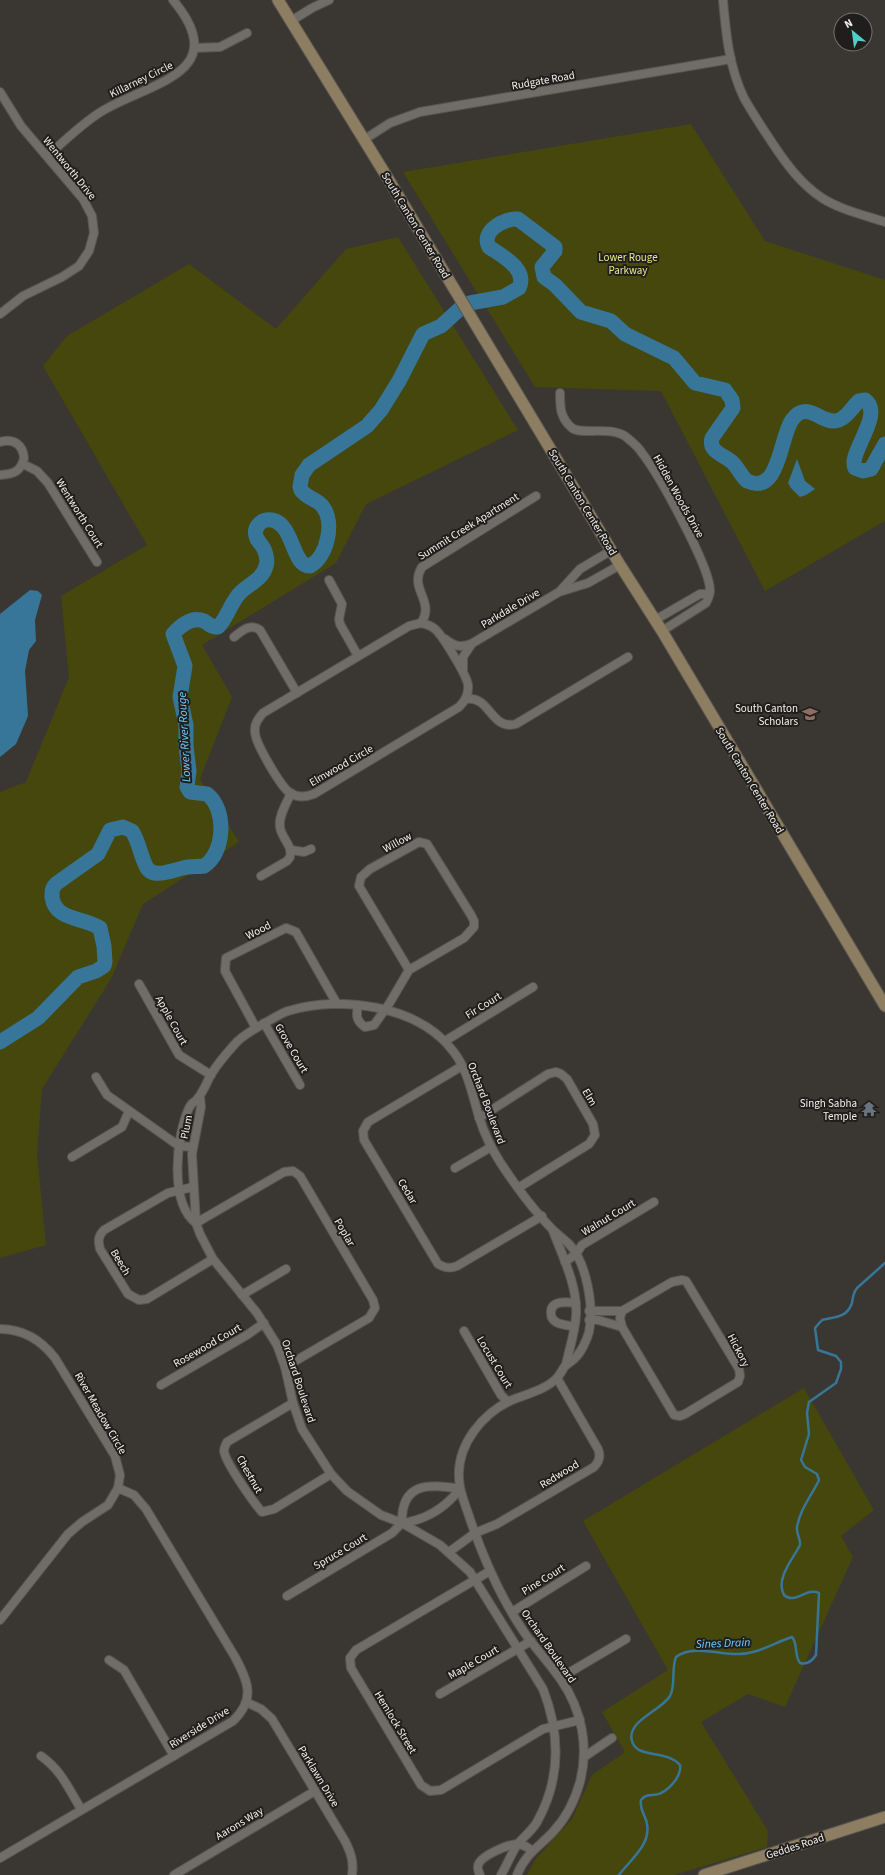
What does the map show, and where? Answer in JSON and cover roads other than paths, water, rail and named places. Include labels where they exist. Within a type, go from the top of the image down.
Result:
[{"type":"main road","name":"South Canton Center Road","points":[[278,0],[365,139],[620,565],[662,631],[885,1006]]},
{"type":"main road","name":"Geddes Road","points":[[704,1875],[885,1817]]},
{"type":"street","points":[[173,0],[191,24],[194,36],[194,48],[220,47],[247,33]]},
{"type":"street","points":[[291,21],[312,8],[329,0]]},
{"type":"street","points":[[723,0],[725,27],[731,59],[740,86],[752,112],[796,177],[815,193],[832,203],[885,222]]},
{"type":"street","name":"Killarney Circle","points":[[47,156],[101,111],[179,73],[189,62],[194,48]]},
{"type":"street","name":"Rudgate Road","points":[[365,139],[390,123],[420,112],[731,59]]},
{"type":"street","name":"Wentworth Drive","points":[[0,92],[14,116],[89,208],[94,224],[92,243],[85,259],[74,270],[23,296],[1,310]]},
{"type":"street","name":"Hidden Woods Drive","points":[[560,393],[560,410],[563,418],[574,430],[616,432],[626,437],[642,453],[661,483],[690,537],[703,567],[710,594]]},
{"type":"street","points":[[0,442],[11,440],[20,446],[24,452],[23,464],[19,470],[13,474],[0,475]]},
{"type":"street","name":"Wentworth Court","points":[[23,464],[37,471],[48,482],[96,562]]},
{"type":"street","name":"Summit Creek Apartment","points":[[421,623],[426,612],[426,606],[417,578],[422,567],[536,496]]},
{"type":"street","name":"Parkdale Drive","points":[[559,592],[580,569],[612,550]]},
{"type":"street","name":"Parkdale Drive","points":[[471,644],[559,592],[588,583],[620,565]]},
{"type":"street","points":[[329,580],[342,604],[340,624],[358,656]]},
{"type":"street","points":[[655,620],[700,594],[710,594],[706,602],[662,631]]},
{"type":"street","points":[[261,876],[287,861],[290,857],[291,850],[280,825],[291,793],[284,786],[256,740],[256,722],[263,713],[409,626],[421,623],[430,625],[455,646],[464,647],[471,644]]},
{"type":"street","points":[[234,637],[250,627],[260,630],[297,693]]},
{"type":"street","points":[[440,634],[464,673]]},
{"type":"street","points":[[471,644],[463,657],[464,673],[468,686],[466,699],[478,700],[483,703],[496,721],[501,724],[511,726],[628,658]]},
{"type":"street","name":"Elmwood Circle","points":[[291,793],[302,797],[314,794],[459,707],[466,699]]},
{"type":"street","name":"Willow","points":[[358,1005],[356,1015],[358,1023],[365,1027],[374,1025],[389,1004],[409,970],[464,938],[474,927],[474,921],[471,915],[435,855],[427,844],[419,842],[370,869],[361,877],[359,886],[409,970]]},
{"type":"street","points":[[291,850],[304,852],[312,849]]},
{"type":"street","name":"Wood","points":[[256,1028],[225,971],[226,958],[286,928],[296,932],[337,1004]]},
{"type":"street","name":"Apple Court","points":[[139,984],[179,1055],[211,1075]]},
{"type":"street","name":"Fir Court","points":[[445,1041],[533,988]]},
{"type":"street","name":"Orchard Boulevard","points":[[196,1223],[185,1212],[179,1190],[179,1146],[183,1126],[190,1105],[200,1097],[211,1075],[237,1040],[264,1023],[286,1012],[308,1007],[337,1004],[358,1005],[384,1010],[418,1022],[445,1041],[454,1052],[472,1087],[480,1118],[491,1147],[518,1188],[552,1229],[569,1244],[576,1254],[586,1279],[589,1316],[589,1331],[577,1357],[566,1365],[557,1378],[539,1390],[508,1402],[489,1414],[472,1433],[460,1462],[458,1476],[460,1489],[490,1571],[512,1612],[531,1641],[560,1678],[572,1698],[580,1720],[583,1738],[584,1757],[579,1785],[570,1807],[553,1832],[532,1851],[523,1862],[517,1875]]},
{"type":"street","name":"Grove Court","points":[[264,1023],[300,1084]]},
{"type":"street","name":"Cedar","points":[[462,1066],[368,1122],[363,1130],[364,1140],[438,1264],[443,1267],[450,1268],[457,1266],[542,1216]]},
{"type":"street","name":"Elm","points":[[480,1118],[548,1074],[556,1072],[566,1078],[593,1124],[595,1135],[589,1144],[518,1188]]},
{"type":"street","points":[[96,1077],[107,1095],[179,1146]]},
{"type":"street","name":"Plum","points":[[179,1146],[193,1147],[201,1107],[200,1097]]},
{"type":"street","points":[[72,1157],[122,1127],[130,1110]]},
{"type":"street","name":"Orchard Boulevard","points":[[193,1147],[193,1187],[196,1223],[203,1243],[213,1259],[264,1323],[277,1345],[285,1367],[292,1403],[302,1429],[331,1474],[347,1491],[363,1504],[381,1515],[402,1523],[449,1552],[476,1579],[517,1649],[543,1689],[549,1704],[554,1726],[556,1760],[550,1793],[536,1823],[528,1835],[518,1844],[501,1875]]},
{"type":"street","points":[[455,1168],[491,1147]]},
{"type":"street","name":"Poplar","points":[[196,1223],[284,1172],[293,1171],[300,1176],[373,1300],[375,1308],[369,1318],[285,1367]]},
{"type":"street","name":"Beech","points":[[193,1187],[168,1192],[104,1230],[99,1238],[100,1248],[128,1294],[139,1300],[147,1299],[213,1259]]},
{"type":"street","name":"Walnut Court","points":[[565,1262],[576,1254],[582,1246],[654,1202]]},
{"type":"street","name":"Orchard Boulevard","points":[[552,1229],[565,1262],[576,1302],[576,1316],[566,1365]]},
{"type":"street","points":[[242,1295],[286,1269]]},
{"type":"street","name":"Hickory","points":[[622,1311],[672,1282],[682,1280],[686,1282],[739,1369],[740,1376],[738,1382],[686,1414],[680,1416],[674,1414],[622,1327]]},
{"type":"street","points":[[574,1327],[556,1322],[552,1317],[551,1312],[553,1306],[558,1303],[576,1302]]},
{"type":"street","points":[[576,1316],[589,1316],[622,1311],[620,1318],[622,1327],[589,1316]]},
{"type":"street","name":"Rosewood Court","points":[[161,1385],[247,1336],[264,1323]]},
{"type":"street","name":"River Meadow Circle","points":[[0,1328],[13,1330],[30,1336],[44,1346],[55,1358],[115,1456],[120,1475],[118,1488]]},
{"type":"street","name":"Locust Court","points":[[464,1331],[501,1395],[508,1402]]},
{"type":"street","name":"Redwood","points":[[449,1552],[475,1533],[497,1524],[594,1467],[598,1461],[600,1456],[598,1449],[557,1378]]},
{"type":"street","name":"Chestnut","points":[[292,1403],[227,1442],[224,1451],[229,1461],[253,1502],[262,1512],[274,1509],[331,1474]]},
{"type":"street","points":[[442,1485],[460,1489],[445,1505],[428,1516],[416,1521],[402,1523],[404,1501],[417,1489],[442,1485]]},
{"type":"street","points":[[0,1620],[68,1534],[82,1522],[108,1505],[118,1488],[134,1496],[146,1509],[235,1657],[247,1681],[248,1692],[246,1702]]},
{"type":"street","name":"Spruce Court","points":[[287,1596],[392,1533],[402,1523]]},
{"type":"street","name":"Pine Court","points":[[512,1612],[586,1566]]},
{"type":"street","name":"Hemlock Street","points":[[490,1571],[356,1650],[350,1658],[351,1668],[421,1785],[430,1791],[440,1790],[543,1729],[580,1720]]},
{"type":"street","points":[[560,1678],[626,1639]]},
{"type":"street","name":"Maple Court","points":[[440,1694],[531,1641]]},
{"type":"street","points":[[109,1660],[124,1670],[174,1756]]},
{"type":"street","name":"Riverside Drive","points":[[0,1858],[233,1720],[246,1702]]},
{"type":"street","name":"Parklawn Drive","points":[[246,1702],[261,1709],[272,1719],[351,1852],[354,1866],[352,1875]]},
{"type":"street","points":[[584,1757],[612,1738]]},
{"type":"street","points":[[42,1756],[58,1770],[81,1809]]},
{"type":"street","name":"Aarons Way","points":[[174,1875],[315,1791]]},
{"type":"street","points":[[480,1875],[478,1866],[480,1861],[502,1848],[518,1844],[527,1846],[532,1851]]},
{"type":"water","points":[[797,459],[805,481],[815,489],[800,497],[788,483]]},
{"type":"water","points":[[30,590],[38,591],[42,595],[35,620],[36,641],[29,650],[25,671],[28,716],[16,744],[0,757],[0,614]]},
{"type":"waterway","name":"Lower River Rouge","points":[[0,1042],[38,1018],[78,977],[96,971],[104,966],[104,946],[100,928],[64,914],[54,905],[52,893],[53,888],[57,883],[98,854],[110,830],[123,827],[132,831],[146,866],[153,872],[163,873],[185,867],[204,866],[211,860],[219,841],[221,831],[220,820],[218,810],[207,794],[190,792],[187,787],[189,771],[186,746],[186,725],[180,697],[185,666],[173,634],[187,622],[195,620],[204,621],[212,626],[218,627],[238,596],[244,589],[259,578],[267,564],[264,549],[256,535],[258,525],[261,522],[272,520],[279,523],[285,529],[300,560],[304,564],[310,566],[316,562],[325,548],[329,530],[327,514],[321,504],[303,493],[301,490],[302,475],[309,465],[367,426],[381,410],[399,381],[423,334],[441,326],[464,305],[503,297],[519,288],[521,281],[517,269],[507,259],[489,247],[487,241],[488,236],[495,227],[501,223],[518,219],[555,247],[555,251],[542,267],[544,277],[555,285],[581,312],[611,321],[625,334],[674,358],[695,383],[725,390],[732,400],[733,408],[712,438],[711,443],[718,453],[733,463],[747,481],[758,483],[766,480],[773,473],[792,420],[798,414],[804,412],[816,414],[827,420],[839,420],[842,419],[859,401],[865,400],[870,406],[871,415],[869,424],[856,453],[854,462],[855,468],[863,471],[871,469],[885,444]]},
{"type":"waterway","name":"Sines Drain","points":[[619,1875],[639,1852],[646,1839],[647,1824],[641,1807],[641,1800],[648,1795],[658,1794],[664,1791],[675,1781],[679,1773],[680,1765],[676,1761],[671,1758],[639,1750],[632,1742],[634,1728],[670,1696],[673,1687],[676,1657],[682,1653],[690,1651],[729,1654],[751,1653],[792,1637],[800,1663],[809,1662],[816,1655],[819,1593],[810,1592],[788,1598],[784,1595],[782,1589],[783,1576],[800,1545],[797,1527],[801,1514],[819,1480],[817,1474],[805,1467],[801,1460],[809,1434],[807,1413],[809,1402],[836,1383],[841,1369],[841,1362],[836,1356],[818,1350],[815,1328],[822,1320],[840,1316],[847,1312],[850,1308],[857,1288],[885,1263]]},
{"type":"place","name":"South Canton Scholars","points":[[810,714]]},
{"type":"place","name":"Singh Sabha Temple","points":[[869,1109]]},
{"type":"park label","name":"Lower Rouge Parkway","points":[[628,263]]}]
